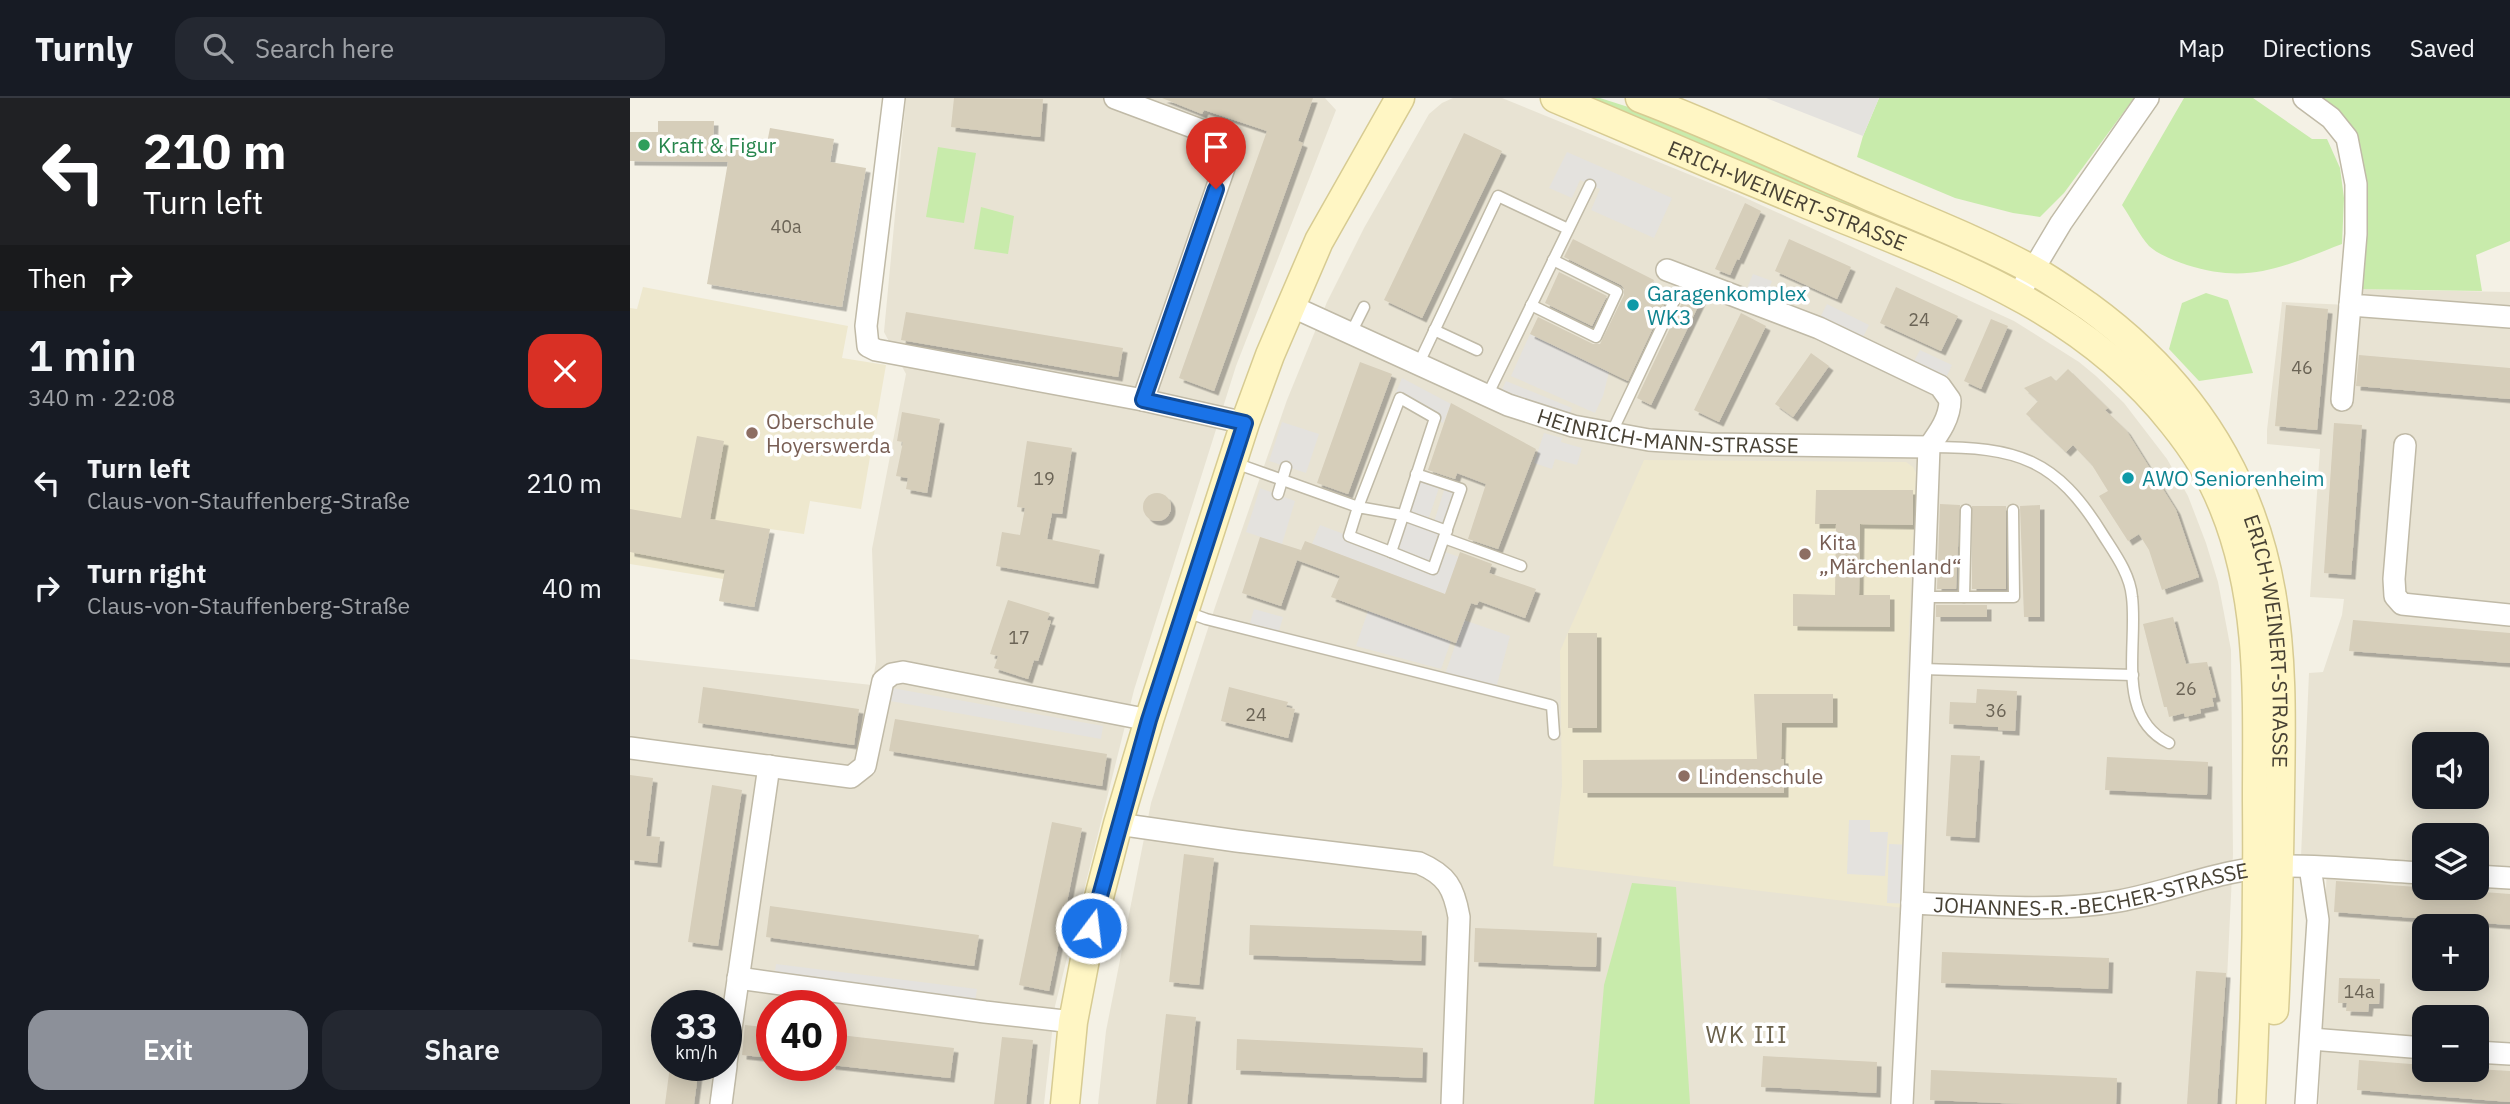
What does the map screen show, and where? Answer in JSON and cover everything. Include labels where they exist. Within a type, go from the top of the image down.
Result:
[{"type":"street","points":[[894,98],[866,326],[868,346],[876,350],[1143,400],[1245,423]]},
{"type":"street","points":[[1115,98],[1233,142],[1143,400]]},
{"type":"street","points":[[1065,1104],[1073,1021],[1091,928],[1118,824],[1245,423],[1319,241],[1401,98]]},
{"type":"street","name":"ERICH-WEINERT-STRASSE","points":[[1555,98],[1934,255],[2018,295],[2096,346],[2133,377],[2195,452],[2225,510],[2250,602],[2269,867],[2279,928],[2270,1104]]},
{"type":"street","name":"ERICH-WEINERT-STRASSE","points":[[1640,98],[1969,238],[2033,270],[2096,313],[2145,353],[2203,420],[2226,456],[2244,494],[2269,581],[2278,640],[2281,702],[2250,1104]]},
{"type":"street","points":[[2018,295],[2061,223],[2148,98]]},
{"type":"street","points":[[2304,98],[2331,118],[2347,138],[2356,184],[2356,234],[2342,400]]},
{"type":"street","points":[[1667,270],[1819,328],[1940,386],[1948,394],[1950,406],[1941,431],[1929,447],[1912,902]]},
{"type":"street","points":[[2350,305],[2510,317]]},
{"type":"street","name":"HEINRICH-MANN-STRASSE","points":[[1291,306],[1486,396],[1539,417],[1611,435],[1710,444],[1929,447]]},
{"type":"street","points":[[2405,445],[2394,579],[2395,596],[2402,604],[2510,615]]},
{"type":"street","points":[[630,748],[855,776],[865,766],[883,681],[892,674],[903,672],[1149,720]]},
{"type":"street","points":[[736,990],[769,766]]},
{"type":"street","points":[[1118,824],[1419,863],[1441,875],[1451,888],[1460,917],[1452,1104]]},
{"type":"street","name":"JOHANNES-R.-BECHER-STRASSE","points":[[1902,1104],[1912,902],[2038,909],[2122,901],[2194,881],[2269,867],[2412,872]]},
{"type":"street","points":[[2306,1104],[2318,920],[2310,867]]},
{"type":"street","points":[[2489,877],[2510,878]]},
{"type":"street","points":[[738,978],[985,1012],[1073,1021]]},
{"type":"street","points":[[2311,1039],[2412,1047]]},
{"type":"street","points":[[2489,1053],[2510,1054]]},
{"type":"street","points":[[721,1104],[724,1081]]},
{"type":"lane","points":[[1486,396],[1590,185]]},
{"type":"lane","points":[[1418,365],[1498,196],[1568,229]]},
{"type":"lane","points":[[1531,305],[1596,337],[1617,292],[1553,260]]},
{"type":"lane","points":[[1611,435],[1674,301]]},
{"type":"lane","points":[[1351,333],[1364,307]]},
{"type":"lane","points":[[1434,330],[1477,350]]},
{"type":"lane","points":[[1391,552],[1416,474],[1435,418],[1400,398],[1349,536],[1433,569],[1461,489],[1416,474]]},
{"type":"lane","name":"HEINRICH-MANN-STRASSE","points":[[1929,447],[1997,450],[2020,457],[2068,487],[2086,508],[2126,574],[2132,595],[2133,690],[2143,722],[2157,737],[2169,743]]},
{"type":"lane","points":[[1232,462],[1359,507],[1403,515],[1521,566]]},
{"type":"lane","points":[[1278,494],[1286,467]]},
{"type":"lane","points":[[1964,597],[1966,510]]},
{"type":"lane","points":[[1925,597],[2014,597],[2013,510]]},
{"type":"lane","points":[[1184,611],[1206,619],[1379,658],[1552,706],[1554,734]]},
{"type":"lane","points":[[1922,669],[2133,675]]},
{"type":"shaded area","points":[[906,98],[1325,98],[1336,110],[1236,366],[1134,690],[1055,1006],[1044,1104],[630,1104],[630,659],[872,685],[876,662],[872,549],[906,374],[884,332]]},
{"type":"shaded area","points":[[1453,98],[1502,98],[1737,194],[2014,321],[2079,362],[2096,376],[2124,403],[2167,459],[2188,496],[2206,543],[2218,582],[2231,650],[2233,854],[2221,1104],[1098,1104],[1106,1031],[1151,803],[1287,400],[1327,302],[1364,228],[1429,114]]},
{"type":"shaded area","points":[[1766,98],[1879,98],[1863,136]]},
{"type":"shaded area","points":[[1567,152],[1672,198],[1654,238],[1591,210],[1600,189],[1580,180],[1572,198],[1549,188]]},
{"type":"shaded area","points":[[1753,274],[1772,281],[1762,305],[1743,298]]},
{"type":"shaded area","name":"Oberschule Hoyerswerda","points":[[643,287],[848,326],[842,358],[886,365],[861,509],[810,501],[804,534],[770,529],[754,607],[719,601],[723,579],[630,564],[630,308],[637,309]]},
{"type":"shaded area","points":[[2351,289],[2510,292],[2510,1104],[2319,1104],[2327,860],[2301,857],[2309,673],[2323,672],[2342,615],[2344,599],[2310,597],[2320,449],[2267,444],[2282,302],[2349,305]]},
{"type":"shaded area","points":[[1827,304],[1869,325],[1858,347],[1815,327]]},
{"type":"shaded area","points":[[1530,334],[1609,372],[1595,413],[1511,376]]},
{"type":"shaded area","points":[[1920,350],[1952,365],[1941,388],[1909,371]]},
{"type":"shaded area","points":[[1402,378],[1451,404],[1443,423],[1395,395]]},
{"type":"shaded area","points":[[1506,381],[1572,408],[1566,425],[1497,400]]},
{"type":"shaded area","points":[[1282,422],[1319,434],[1306,473],[1269,461]]},
{"type":"shaded area","points":[[1544,433],[1562,438],[1561,442],[1582,448],[1577,465],[1555,459],[1552,469],[1534,463]]},
{"type":"shaded area","points":[[1644,460],[1906,462],[1913,467],[1916,473],[1907,674],[1903,908],[1553,866],[1562,785],[1560,651]]},
{"type":"shaded area","points":[[1416,474],[1441,482],[1427,523],[1433,525],[1446,484],[1461,489],[1440,550],[1459,557],[1445,594],[1312,544],[1320,525],[1391,552]]},
{"type":"shaded area","points":[[1260,488],[1295,501],[1282,544],[1246,532]]},
{"type":"shaded area","points":[[1254,609],[1283,617],[1277,638],[1248,630]]},
{"type":"shaded area","points":[[1368,611],[1451,641],[1441,669],[1356,646]]},
{"type":"shaded area","points":[[1464,620],[1510,636],[1495,692],[1443,680]]},
{"type":"shaded area","points":[[892,688],[1103,726],[1101,739],[890,701]]},
{"type":"shaded area","points":[[1849,820],[1870,820],[1870,832],[1888,832],[1885,876],[1847,874]]},
{"type":"shaded area","points":[[1889,844],[1915,845],[1912,904],[1887,903]]},
{"type":"shaded area","points":[[776,964],[977,989],[975,1002],[774,977]]},
{"type":"green space","points":[[1582,98],[1600,98],[1647,113],[1987,260],[1985,265]]},
{"type":"green space","points":[[1879,98],[2134,98],[2064,193],[2040,217],[1955,198],[1857,157]]},
{"type":"green space","points":[[2184,98],[2253,98],[2312,139],[2327,139],[2340,168],[2344,198],[2342,244],[2284,266],[2248,273],[2209,271],[2187,265],[2162,255],[2149,246],[2122,205]]},
{"type":"green space","points":[[2304,98],[2510,98],[2510,241],[2476,255],[2482,291],[2351,289],[2348,138]]},
{"type":"green space","points":[[938,147],[976,153],[964,223],[926,217]]},
{"type":"green space","points":[[981,207],[1014,216],[1008,254],[974,249]]},
{"type":"green space","points":[[2206,293],[2228,300],[2253,373],[2199,381],[2169,349],[2182,303]]},
{"type":"green space","points":[[1632,883],[1676,887],[1690,1104],[1594,1104],[1604,985]]},
{"type":"building","points":[[954,98],[1043,99],[1040,137],[951,127]]},
{"type":"building","points":[[1162,98],[1313,98],[1298,141],[1303,143],[1214,391],[1179,378],[1267,131],[1204,110],[1202,114]]},
{"type":"building","points":[[658,121],[714,121],[713,144],[765,153],[770,128],[834,139],[830,162],[866,168],[842,307],[707,284],[728,162],[630,161],[630,132],[658,132]]},
{"type":"building","points":[[1464,133],[1502,151],[1422,318],[1384,300]]},
{"type":"building","points":[[1745,203],[1761,211],[1730,275],[1715,269]]},
{"type":"building","name":"Garagenkomplex WK3","points":[[1573,239],[1654,280],[1650,288],[1668,296],[1628,381],[1530,334],[1538,317],[1593,344],[1600,344],[1624,295],[1621,285],[1564,257]]},
{"type":"building","points":[[1789,239],[1851,267],[1837,299],[1775,271]]},
{"type":"building","points":[[1559,272],[1607,296],[1592,326],[1545,303]]},
{"type":"building","points":[[1896,287],[1958,316],[1941,351],[1880,323]]},
{"type":"building","points":[[1687,292],[1702,298],[1651,405],[1637,398]]},
{"type":"building","points":[[2286,305],[2328,309],[2317,430],[2275,426]]},
{"type":"building","points":[[906,312],[1123,348],[1118,377],[901,340]]},
{"type":"building","points":[[1741,313],[1766,326],[1719,422],[1694,410]]},
{"type":"building","points":[[1991,319],[2008,326],[1981,389],[1964,381]]},
{"type":"building","points":[[1811,353],[1829,366],[1793,417],[1775,404]]},
{"type":"building","points":[[2359,355],[2510,368],[2510,399],[2356,386]]},
{"type":"building","points":[[1360,362],[1392,374],[1348,494],[1317,483]]},
{"type":"building","name":"AWO Seniorenheim","points":[[2068,369],[2108,408],[2105,410],[2126,430],[2176,510],[2199,577],[2162,590],[2149,550],[2139,534],[2128,541],[2099,496],[2108,491],[2092,465],[2073,445],[2066,452],[2026,414],[2038,401],[2024,388],[2051,376],[2056,381]]},
{"type":"building","points":[[1451,403],[1536,449],[1498,549],[1468,539],[1486,484],[1457,473],[1455,479],[1428,470]]},
{"type":"building","points":[[902,412],[940,419],[927,493],[906,489],[908,478],[896,476],[903,442],[897,441]]},
{"type":"building","points":[[2334,423],[2362,425],[2351,575],[2324,573]]},
{"type":"building","points":[[697,436],[724,441],[710,519],[770,529],[754,607],[719,601],[725,570],[630,552],[630,509],[681,518]]},
{"type":"building","points":[[1027,441],[1072,448],[1062,514],[1052,513],[1047,539],[1100,550],[1094,584],[996,566],[1002,532],[1020,535],[1025,508],[1017,507]]},
{"type":"building","points":[[1816,490],[1913,490],[1913,525],[1860,524],[1859,595],[1890,595],[1890,627],[1793,626],[1793,594],[1835,595],[1836,524],[1815,524]]},
{"type":"building","points":[[1157,493],[1167,497],[1171,507],[1167,517],[1157,521],[1147,517],[1143,507],[1147,497]]},
{"type":"building","points":[[1940,504],[1960,505],[1956,589],[1937,589]]},
{"type":"building","points":[[2040,505],[2040,617],[2024,617],[2020,506]]},
{"type":"building","points":[[1972,506],[2006,506],[2006,589],[1972,589]]},
{"type":"building","points":[[1260,537],[1301,550],[1299,555],[1305,541],[1445,594],[1460,552],[1492,564],[1489,573],[1536,589],[1525,618],[1479,601],[1477,605],[1471,603],[1456,643],[1331,597],[1340,576],[1297,560],[1281,606],[1242,593]]},
{"type":"building","points":[[1008,600],[1050,613],[1047,620],[1051,621],[1038,661],[1034,660],[1028,679],[994,668],[998,656],[990,654]]},
{"type":"building","points":[[1936,605],[1987,605],[1987,617],[1936,617]]},
{"type":"building","points":[[2173,617],[2186,664],[2207,662],[2216,697],[2212,698],[2214,706],[2200,709],[2201,713],[2185,717],[2184,713],[2169,717],[2167,707],[2164,707],[2143,624]]},
{"type":"building","points":[[2353,620],[2510,633],[2510,663],[2349,651]]},
{"type":"building","points":[[1568,633],[1597,633],[1597,728],[1568,728]]},
{"type":"building","points":[[703,687],[859,709],[854,745],[698,723]]},
{"type":"building","points":[[1229,687],[1288,702],[1286,707],[1295,709],[1288,738],[1221,721]]},
{"type":"building","points":[[1977,689],[2017,691],[2015,731],[1998,730],[1998,727],[1949,724],[1950,702],[1976,703]]},
{"type":"building","name":"Lindenschule","points":[[1754,694],[1833,694],[1833,723],[1782,723],[1784,793],[1583,793],[1583,760],[1757,759]]},
{"type":"building","points":[[895,719],[1107,754],[1102,786],[889,751]]},
{"type":"building","points":[[1951,755],[1980,756],[1975,838],[1946,836]]},
{"type":"building","points":[[2107,757],[2208,762],[2207,795],[2105,790]]},
{"type":"building","points":[[630,775],[653,778],[646,836],[660,837],[657,863],[630,860]]},
{"type":"building","points":[[712,785],[742,790],[718,946],[688,942]]},
{"type":"building","points":[[1052,822],[1082,828],[1049,991],[1019,985]]},
{"type":"building","points":[[1184,854],[1214,858],[1199,985],[1169,982]]},
{"type":"building","points":[[2336,881],[2412,887],[2412,900],[2489,900],[2489,892],[2510,894],[2510,925],[2489,923],[2489,914],[2412,914],[2412,918],[2334,912]]},
{"type":"building","points":[[770,906],[979,935],[974,966],[766,937]]},
{"type":"building","points":[[1250,925],[1422,931],[1421,961],[1249,955]]},
{"type":"building","points":[[1475,928],[1597,933],[1596,967],[1474,962]]},
{"type":"building","points":[[1942,952],[2109,958],[2108,989],[1941,983]]},
{"type":"building","points":[[2196,971],[2226,973],[2217,1104],[2187,1104]]},
{"type":"building","points":[[2339,978],[2380,979],[2379,1004],[2369,1004],[2368,1012],[2346,1011],[2347,1003],[2338,1003]]},
{"type":"building","points":[[1166,1014],[1196,1017],[1187,1104],[1156,1104]]},
{"type":"building","points":[[745,1025],[756,1026],[756,1056],[742,1055]]},
{"type":"building","points":[[847,1036],[954,1048],[950,1078],[847,1067]]},
{"type":"building","points":[[1002,1037],[1033,1040],[1026,1104],[994,1104]]},
{"type":"building","points":[[1237,1039],[1423,1048],[1422,1078],[1236,1070]]},
{"type":"building","points":[[1763,1056],[1877,1062],[1876,1093],[1761,1087]]},
{"type":"building","points":[[2359,1060],[2412,1064],[2412,1082],[2489,1082],[2489,1070],[2510,1071],[2510,1102],[2357,1090]]},
{"type":"building","points":[[1931,1070],[2117,1078],[2116,1104],[1930,1100]]},
{"type":"building","points":[[668,1081],[697,1081],[694,1104],[665,1104]]},
{"type":"place","name":"Kraft & Figur","points":[[644,145]]},
{"type":"place","name":"Garagenkomplex WK3","points":[[1633,305]]},
{"type":"place","name":"Oberschule Hoyerswerda","points":[[752,433]]},
{"type":"place","name":"AWO Seniorenheim","points":[[2128,478]]},
{"type":"place","name":"Kita „Märchenland“","points":[[1805,554]]},
{"type":"place","name":"Lindenschule","points":[[1684,776]]},
{"type":"district","name":"WK III","points":[[1747,1034]]},
{"type":"route","points":[[1091,928],[1149,720],[1245,423],[1143,400],[1216,189]]}]
